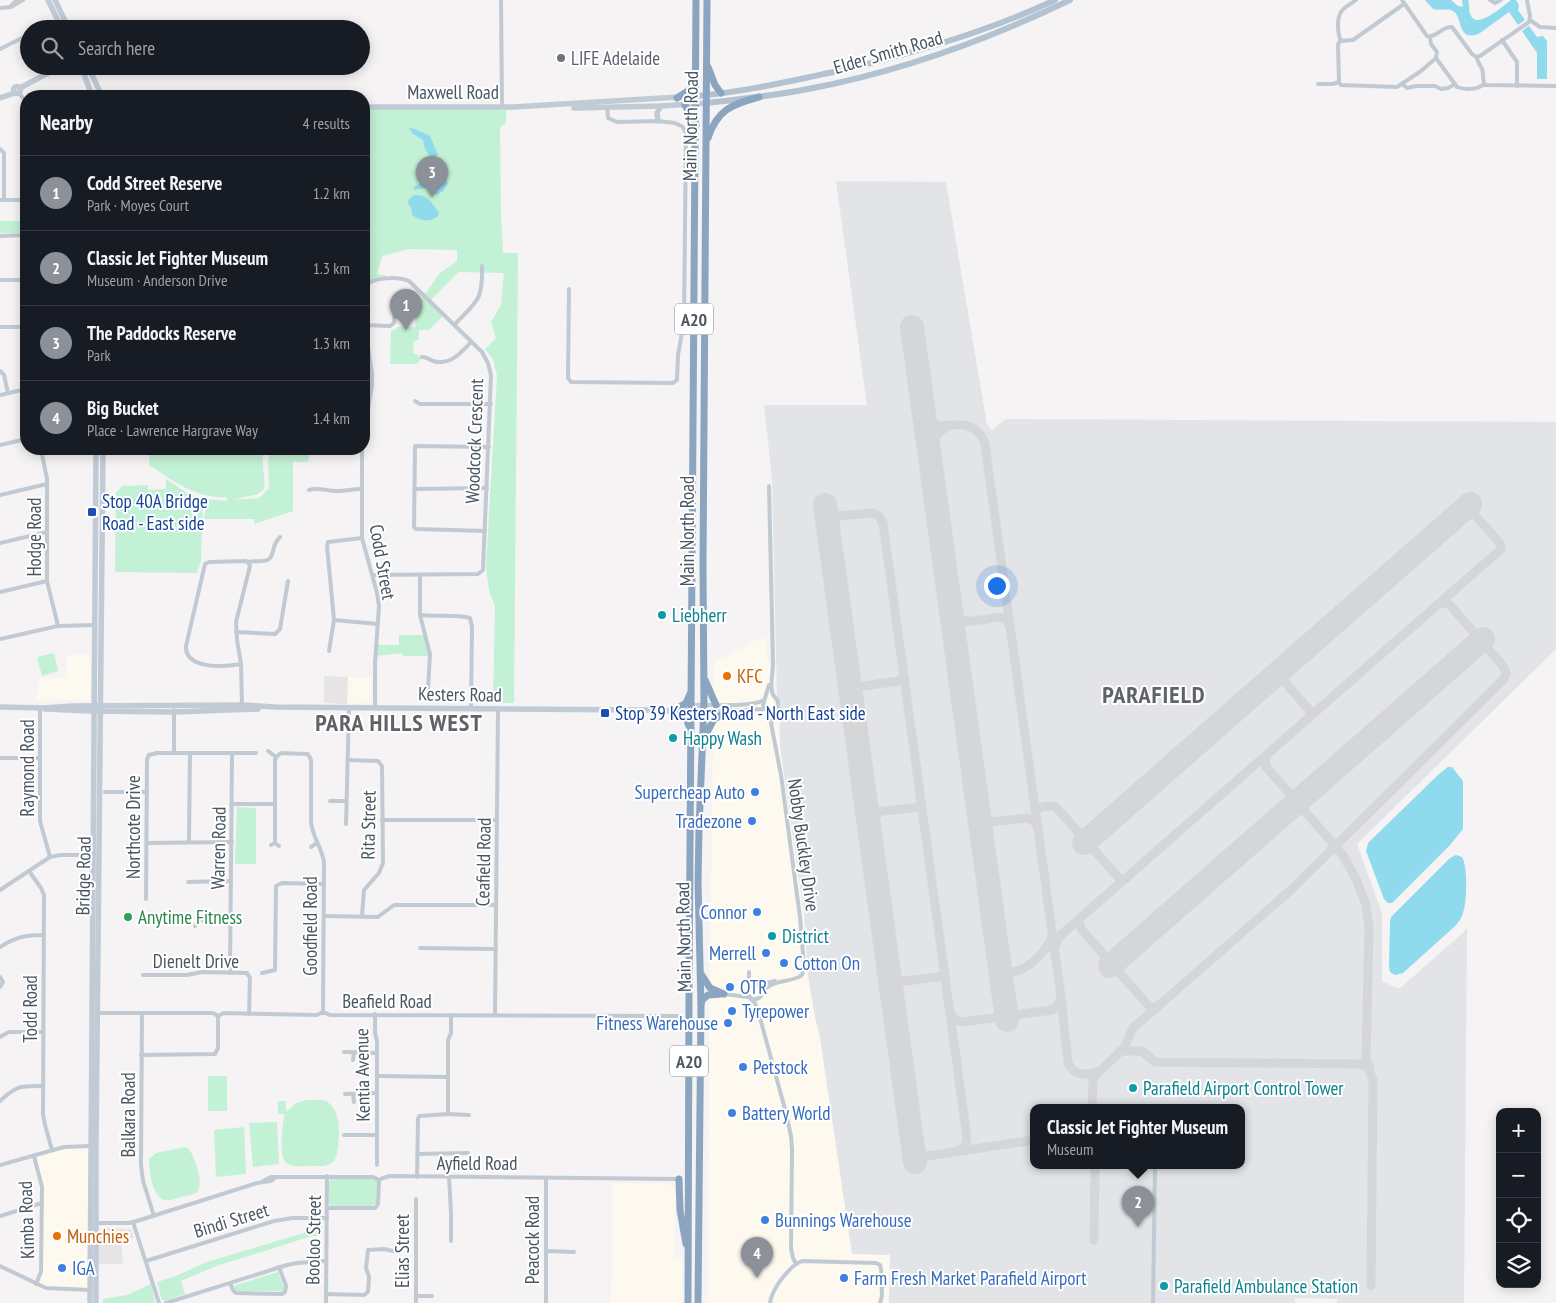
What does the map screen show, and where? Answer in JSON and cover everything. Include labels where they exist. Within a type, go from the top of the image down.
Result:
[{"type":"highway","name":"Main North Road","points":[[688,1303],[696,0]]},
{"type":"highway","name":"Main North Road","points":[[698,1303],[701,1005],[699,847],[704,675],[707,0]]},
{"type":"highway","points":[[707,65],[715,85],[721,93]]},
{"type":"highway","points":[[677,98],[691,89],[696,83]]},
{"type":"highway","points":[[705,145],[711,128],[721,114],[732,106],[759,97]]},
{"type":"highway","points":[[685,105],[696,125]]},
{"type":"highway","points":[[704,675],[716,705]]},
{"type":"highway","points":[[691,688],[686,703],[679,710],[686,719],[691,733]]},
{"type":"highway","points":[[703,742],[714,719],[730,711]]},
{"type":"highway","points":[[700,971],[710,988],[724,994]]},
{"type":"highway","points":[[701,1005],[702,998],[708,995],[724,994]]},
{"type":"highway","points":[[679,1178],[681,1217],[689,1256]]},
{"type":"main road","points":[[48,0],[58,20]]},
{"type":"main road","points":[[55,0],[65,20]]},
{"type":"main road","name":"Elder Smith Road","points":[[706,99],[721,93],[789,82],[881,60],[974,31],[1055,0]]},
{"type":"main road","name":"Elder Smith Road","points":[[696,100],[759,97],[808,89],[882,72],[931,57],[988,36],[1070,0]]},
{"type":"main road","points":[[974,31],[988,36],[994,24]]},
{"type":"main road","points":[[0,96],[17,91],[40,75]]},
{"type":"main road","points":[[84,75],[90,90]]},
{"type":"main road","points":[[92,75],[98,90]]},
{"type":"main road","name":"Maxwell Road","points":[[370,107],[607,105],[677,98],[696,100]]},
{"type":"main road","name":"Maxwell Road","points":[[642,103],[661,106],[685,105],[696,100]]},
{"type":"main road","points":[[658,121],[657,113],[661,106]]},
{"type":"main road","name":"Bridge Road","points":[[90,1303],[94,1146],[98,625],[99,491],[96,455]]},
{"type":"main road","name":"Bridge Road","points":[[99,491],[102,455]]},
{"type":"main road","name":"Kesters Road","points":[[0,707],[498,710],[703,709]]},
{"type":"main road","name":"Bridge Road","points":[[96,855],[100,721],[97,708]]},
{"type":"main road","name":"Kesters Road","points":[[97,708],[111,711],[174,708]]},
{"type":"main road","points":[[100,721],[111,711]]},
{"type":"main road","name":"Bridge Road","points":[[93,1223],[96,1254],[96,1303]]},
{"type":"main road","points":[[90,1260],[96,1254]]},
{"type":"street","points":[[9,8],[17,0]]},
{"type":"street","points":[[0,8],[9,8],[23,0]]},
{"type":"street","points":[[501,0],[502,107]]},
{"type":"street","points":[[1341,41],[1338,34],[1339,14],[1356,0]]},
{"type":"street","points":[[1490,0],[1495,3],[1501,0]]},
{"type":"street","points":[[1527,0],[1529,21]]},
{"type":"street","points":[[1339,82],[1341,85],[1395,88],[1436,58],[1437,52],[1431,44],[1430,37],[1426,35],[1403,2],[1353,40],[1341,41]]},
{"type":"street","points":[[1529,21],[1540,27],[1556,28]]},
{"type":"street","points":[[1477,57],[1529,21]]},
{"type":"street","points":[[1430,37],[1446,27],[1452,27],[1473,55],[1477,57],[1477,61],[1482,68],[1484,84]]},
{"type":"street","points":[[0,49],[20,39]]},
{"type":"street","points":[[1502,40],[1517,62],[1517,86]]},
{"type":"street","points":[[1339,82],[1338,45],[1341,41]]},
{"type":"street","points":[[1436,58],[1460,88],[1479,88],[1484,84]]},
{"type":"street","points":[[1318,84],[1339,82]]},
{"type":"street","points":[[1402,84],[1407,88],[1416,86],[1448,88],[1455,84]]},
{"type":"street","points":[[1484,84],[1486,86],[1556,86]]},
{"type":"street","points":[[17,91],[20,95]]},
{"type":"street","points":[[569,289],[568,378],[571,382],[673,383],[677,380],[678,355],[684,321],[686,134],[683,127],[675,123],[658,121],[618,122],[608,118],[607,105]]},
{"type":"street","points":[[0,149],[4,153],[2,200],[20,200]]},
{"type":"street","points":[[0,236],[20,235]]},
{"type":"street","points":[[454,325],[476,302],[481,292],[482,266]]},
{"type":"street","name":"Woodcock Crescent","points":[[370,282],[390,277],[403,279],[413,285],[482,352],[492,376],[483,570],[478,574],[373,575]]},
{"type":"street","points":[[0,280],[20,280]]},
{"type":"street","points":[[370,325],[390,326],[394,323],[395,310]]},
{"type":"street","points":[[0,327],[20,327]]},
{"type":"street","points":[[422,357],[434,361],[448,362],[459,355],[471,342]]},
{"type":"street","points":[[370,366],[372,385],[370,392]]},
{"type":"street","points":[[0,371],[3,374],[8,393]]},
{"type":"street","points":[[0,395],[20,390]]},
{"type":"street","points":[[416,401],[420,404],[491,404]]},
{"type":"street","points":[[0,445],[20,440]]},
{"type":"street","points":[[485,531],[416,529],[414,526],[416,446],[489,446]]},
{"type":"street","name":"Hodge Road","points":[[42,455],[48,484],[47,581],[58,626]]},
{"type":"street","name":"Codd Street","points":[[362,455],[362,538],[373,575],[379,606],[375,663],[375,708]]},
{"type":"street","points":[[0,495],[48,484]]},
{"type":"street","points":[[769,486],[772,674],[771,688],[778,703],[776,709],[772,711],[766,710],[763,705],[772,674]]},
{"type":"street","points":[[309,490],[318,488],[338,491],[361,489]]},
{"type":"street","points":[[415,489],[487,488]]},
{"type":"street","points":[[0,543],[47,532]]},
{"type":"street","points":[[241,664],[200,664],[191,659],[186,649],[205,564],[209,562],[248,562],[269,559],[275,542],[280,537]]},
{"type":"street","points":[[329,651],[334,620],[328,542],[362,538]]},
{"type":"street","points":[[242,708],[241,664],[236,622],[249,570],[248,562]]},
{"type":"street","points":[[420,574],[420,616],[430,654],[428,689]]},
{"type":"street","points":[[0,592],[47,581]]},
{"type":"street","points":[[236,632],[275,634],[279,632],[288,581]]},
{"type":"street","points":[[420,616],[470,618],[472,627],[471,709]]},
{"type":"street","points":[[334,620],[378,624]]},
{"type":"street","points":[[0,639],[58,626],[98,625]]},
{"type":"street","points":[[765,699],[774,697]]},
{"type":"street","name":"Kesters Road","points":[[703,709],[716,705],[747,704],[765,699]]},
{"type":"street","name":"Raymond Road","points":[[42,708],[40,821],[50,857]]},
{"type":"street","points":[[174,708],[174,753]]},
{"type":"street","points":[[346,824],[349,708]]},
{"type":"street","name":"Kesters Road","points":[[703,709],[730,711],[766,710]]},
{"type":"street","name":"Nobby Buckley Drive","points":[[757,985],[799,977],[804,966],[800,917],[784,793],[772,726],[772,717],[776,709]]},
{"type":"street","name":"Ceafield Road","points":[[495,1015],[498,710]]},
{"type":"street","name":"Nobby Buckley Drive","points":[[766,710],[772,726]]},
{"type":"street","name":"Northcote Drive","points":[[144,751],[148,755],[146,899]]},
{"type":"street","points":[[268,751],[276,757],[275,844]]},
{"type":"street","name":"Northcote Drive","points":[[148,755],[153,753],[256,753]]},
{"type":"street","points":[[189,842],[190,753]]},
{"type":"street","name":"Goodfield Road","points":[[276,757],[281,753],[310,756],[311,824],[323,855],[323,1012]]},
{"type":"street","name":"Warren Road","points":[[230,972],[232,754]]},
{"type":"street","points":[[0,758],[40,758]]},
{"type":"street","name":"Rita Street","points":[[348,760],[378,761],[382,766],[383,863],[379,872],[364,890],[362,916]]},
{"type":"street","points":[[105,792],[147,792]]},
{"type":"street","points":[[330,801],[346,801]]},
{"type":"street","points":[[232,804],[275,804]]},
{"type":"street","points":[[382,820],[497,820]]},
{"type":"street","points":[[147,842],[232,842]]},
{"type":"street","points":[[311,847],[317,843]]},
{"type":"street","points":[[0,890],[50,857],[60,855],[96,855]]},
{"type":"street","name":"Todd Road","points":[[29,871],[44,894],[44,1121],[52,1150]]},
{"type":"street","points":[[188,882],[231,882]]},
{"type":"street","points":[[262,974],[275,970],[276,886],[282,883],[324,884]]},
{"type":"street","points":[[324,916],[378,917],[394,905],[496,905]]},
{"type":"street","points":[[195,926],[200,920],[231,921]]},
{"type":"street","points":[[0,947],[18,937],[44,935]]},
{"type":"street","points":[[420,948],[496,949]]},
{"type":"street","name":"Dienelt Drive","points":[[143,975],[182,976],[202,972],[244,973],[248,975],[249,1014]]},
{"type":"street","points":[[760,1018],[762,989],[757,985],[749,972],[747,994],[755,1003],[760,1018],[791,1136],[792,1248],[796,1264]]},
{"type":"street","points":[[0,977],[3,983],[0,987]]},
{"type":"street","name":"Nobby Buckley Drive","points":[[761,995],[769,986],[780,981]]},
{"type":"street","points":[[724,994],[741,992],[748,987],[757,985]]},
{"type":"street","points":[[724,994],[756,999],[761,995]]},
{"type":"street","name":"Beafield Road","points":[[95,1013],[214,1013],[218,1016],[224,1013],[316,1015],[323,1012],[330,1015],[680,1016]]},
{"type":"street","name":"Balkara Road","points":[[142,1013],[141,1165],[143,1180],[154,1216]]},
{"type":"street","name":"Kentia Avenue","points":[[375,1014],[375,1033],[378,1041],[376,1165]]},
{"type":"street","points":[[448,1114],[450,1015]]},
{"type":"street","points":[[141,1055],[215,1054],[218,1051],[218,1016]]},
{"type":"street","points":[[0,1037],[6,1033],[13,1032],[43,1032]]},
{"type":"street","points":[[344,1052],[377,1053]]},
{"type":"street","points":[[353,1060],[354,1052]]},
{"type":"street","points":[[377,1076],[448,1077]]},
{"type":"street","points":[[0,1100],[11,1090],[18,1087],[43,1086]]},
{"type":"street","points":[[345,1094],[376,1093]]},
{"type":"street","points":[[353,1094],[354,1102]]},
{"type":"street","points":[[417,1177],[419,1116],[469,1115]]},
{"type":"street","points":[[354,1130],[354,1135]]},
{"type":"street","points":[[344,1135],[377,1135]]},
{"type":"street","points":[[0,1165],[52,1150],[67,1147],[94,1146]]},
{"type":"street","points":[[418,1154],[468,1154]]},
{"type":"street","name":"Kimba Road","points":[[34,1156],[42,1186],[41,1272],[36,1284]]},
{"type":"street","points":[[1153,1303],[1154,1169]]},
{"type":"street","name":"Booloo Street","points":[[326,1303],[327,1176]]},
{"type":"street","name":"Ayfield Road","points":[[93,1223],[133,1222],[263,1181],[269,1177],[372,1177],[379,1180],[386,1177],[679,1178]]},
{"type":"street","points":[[449,1177],[450,1241]]},
{"type":"street","name":"Peacock Road","points":[[546,1178],[546,1303]]},
{"type":"street","points":[[327,1208],[375,1208],[378,1204],[379,1180]]},
{"type":"street","name":"Elias Street","points":[[416,1199],[416,1303]]},
{"type":"street","points":[[0,1216],[42,1203]]},
{"type":"street","name":"Bindi Street","points":[[146,1261],[274,1221],[293,1218],[327,1218]]},
{"type":"street","points":[[133,1222],[159,1303]]},
{"type":"street","points":[[326,1294],[364,1295],[368,1292],[369,1278],[366,1268],[368,1250],[384,1249],[393,1251]]},
{"type":"street","points":[[546,1252],[574,1252]]},
{"type":"street","points":[[166,1303],[297,1262],[326,1261]]},
{"type":"street","points":[[770,1303],[771,1297],[788,1271],[802,1261],[876,1263],[880,1265],[882,1269],[882,1303]]},
{"type":"street","points":[[0,1266],[49,1289],[90,1290]]},
{"type":"street","points":[[230,1283],[232,1290],[236,1293],[284,1293],[286,1288],[279,1267]]},
{"type":"street","points":[[416,1296],[432,1296]]},
{"type":"shaded area","points":[[836,181],[946,182],[987,425],[992,430],[1006,419],[1556,422],[1556,649],[1357,844],[1382,913],[1382,981],[1399,989],[1467,929],[1464,1303],[1337,1303],[1337,1299],[1295,1298],[1295,1303],[889,1303],[890,1255],[852,1254],[820,1037],[808,976],[804,914],[780,747],[780,702],[777,697],[772,478],[764,405],[867,405]]},
{"type":"shaded area","points":[[765,636],[804,914],[808,976],[820,1037],[852,1253],[890,1254],[889,1303],[708,1303],[714,662]]},
{"type":"shaded area","points":[[90,654],[90,700],[36,701],[39,678],[67,678],[67,655]]},
{"type":"shaded area","points":[[324,676],[348,677],[347,704],[324,703]]},
{"type":"shaded area","points":[[348,677],[371,677],[371,700],[368,703],[347,704]]},
{"type":"shaded area","points":[[91,1146],[90,1290],[49,1289],[36,1284],[41,1275],[42,1187],[34,1156],[52,1150]]},
{"type":"shaded area","points":[[612,1183],[670,1183],[675,1188],[674,1259],[682,1259],[682,1303],[611,1303]]},
{"type":"shaded area","points":[[107,1228],[131,1229],[134,1238],[121,1238],[123,1264],[99,1264],[98,1233]]},
{"type":"green space","points":[[370,107],[506,107],[506,123],[500,129],[503,253],[518,253],[514,703],[493,703],[495,606],[489,591],[486,567],[497,376],[493,359],[485,349],[496,338],[491,322],[501,305],[504,273],[458,272],[430,301],[444,315],[429,330],[419,330],[419,340],[414,341],[413,353],[422,357],[417,364],[390,364],[391,331],[397,327],[415,327],[417,306],[439,274],[457,261],[457,250],[409,249],[382,256],[377,274],[387,277],[370,282]]},
{"type":"green space","points":[[0,221],[20,221],[20,233],[0,233]]},
{"type":"green space","points":[[150,455],[264,455],[264,489],[258,494],[232,500],[259,498],[269,488],[268,460],[270,455],[309,455],[308,462],[293,462],[293,511],[254,524],[254,519],[204,519],[207,499],[227,501],[227,497],[216,497],[195,492],[149,465]]},
{"type":"green space","points":[[166,479],[187,493],[203,499],[201,561],[197,573],[115,572],[116,493],[122,486],[148,485],[148,490],[166,489]]},
{"type":"green space","points":[[399,635],[425,635],[430,656],[404,656],[401,653],[376,656],[377,645],[399,645]]},
{"type":"green space","points":[[54,653],[58,671],[42,676],[37,657]]},
{"type":"green space","points":[[237,807],[256,808],[256,864],[235,864]]},
{"type":"green space","points":[[208,1076],[227,1076],[227,1111],[208,1111]]},
{"type":"green space","points":[[307,1100],[328,1102],[337,1117],[339,1135],[336,1158],[327,1165],[289,1165],[284,1160],[282,1154],[285,1114],[278,1114],[278,1101],[286,1101],[286,1112],[296,1103]]},
{"type":"green space","points":[[277,1122],[279,1164],[253,1167],[249,1123]]},
{"type":"green space","points":[[244,1127],[246,1174],[216,1177],[214,1130]]},
{"type":"green space","points":[[185,1147],[189,1149],[196,1164],[200,1184],[199,1189],[193,1194],[173,1200],[165,1200],[154,1189],[149,1159],[156,1153]]},
{"type":"green space","points":[[331,1179],[374,1179],[377,1181],[376,1203],[372,1206],[331,1206],[329,1204],[329,1183]]},
{"type":"green space","points":[[320,1221],[322,1224],[322,1236],[312,1236],[216,1266],[181,1281],[185,1294],[162,1300],[157,1282],[207,1262],[307,1232],[307,1222]]},
{"type":"green space","points":[[278,1272],[283,1291],[237,1291],[234,1287],[236,1285]]},
{"type":"green space","points":[[151,1284],[155,1303],[103,1303],[103,1299],[127,1295]]},
{"type":"water","points":[[1425,0],[1451,0],[1458,6],[1463,7],[1462,0],[1468,0],[1471,16],[1479,20],[1491,15],[1511,0],[1516,0],[1519,5],[1518,10],[1525,20],[1518,25],[1509,12],[1480,33],[1467,35],[1453,11],[1433,9]]},
{"type":"water","points":[[1529,26],[1537,37],[1543,36],[1547,41],[1547,79],[1537,79],[1537,53],[1522,31]]},
{"type":"water","points":[[409,128],[430,136],[438,155],[431,158],[425,149],[423,140],[412,133]]},
{"type":"water","points":[[442,176],[448,183],[443,191],[437,195],[427,188],[413,190],[415,186],[423,182],[425,185],[428,184],[432,177]]},
{"type":"water","points":[[414,195],[422,196],[429,200],[439,213],[438,216],[431,220],[425,220],[412,215],[411,207],[408,204],[409,199]]},
{"type":"water","points":[[1448,767],[1452,767],[1463,781],[1463,829],[1450,845],[1392,903],[1388,903],[1384,899],[1366,851],[1368,843]]},
{"type":"water","points":[[1456,855],[1462,857],[1466,876],[1465,901],[1461,917],[1454,927],[1403,973],[1395,975],[1390,972],[1389,966],[1391,917],[1450,858]]},
{"type":"taxiway","points":[[919,377],[923,407],[929,419],[941,426]]},
{"type":"taxiway","points":[[935,427],[958,424],[971,427],[981,436],[985,444],[1061,997],[1068,1063],[1077,1073],[1100,1071]]},
{"type":"taxiway","points":[[934,485],[931,460],[932,444],[940,431],[948,426]]},
{"type":"taxiway","points":[[1055,947],[1057,940],[1062,934],[1500,550],[1500,543],[1472,512],[1464,511],[1451,521]]},
{"type":"taxiway","points":[[827,517],[872,513],[879,516],[883,523],[967,1138],[965,1147],[958,1151]]},
{"type":"taxiway","points":[[831,551],[830,526],[831,522],[839,516]]},
{"type":"taxiway","points":[[946,577],[951,609],[957,620],[969,621],[1000,617],[1010,625]]},
{"type":"taxiway","points":[[1092,1104],[1093,1078],[1124,1048],[1133,1028],[1293,888],[1504,679],[1506,673],[1503,666],[1450,605],[1444,602],[1440,604]]},
{"type":"taxiway","points":[[959,670],[955,632],[958,625],[964,621]]},
{"type":"taxiway","points":[[1461,659],[1477,647],[1480,646],[1488,649]]},
{"type":"taxiway","points":[[1296,656],[1285,667],[1282,677],[1309,710],[1310,715],[1308,719]]},
{"type":"taxiway","points":[[1257,691],[1273,679],[1284,681]]},
{"type":"taxiway","points":[[850,688],[905,680]]},
{"type":"taxiway","points":[[1267,755],[1265,760],[1266,767],[1292,796],[1302,796],[1316,785]]},
{"type":"taxiway","points":[[974,776],[980,814],[985,820],[991,822]]},
{"type":"taxiway","points":[[864,788],[867,806],[874,812],[922,807]]},
{"type":"taxiway","points":[[1035,811],[1045,806],[1056,807],[1118,877],[1121,879],[1127,878]]},
{"type":"taxiway","points":[[1276,820],[1292,809],[1303,809],[1342,854],[1356,879],[1366,905],[1369,928],[1366,1059],[1370,1069]]},
{"type":"taxiway","points":[[871,841],[871,821],[879,813]]},
{"type":"taxiway","points":[[986,870],[982,831],[986,824],[1027,818],[1034,821],[1038,827]]},
{"type":"taxiway","points":[[1079,833],[1089,835],[1102,826]]},
{"type":"taxiway","points":[[1080,918],[1079,924],[1082,930],[1148,1005],[1153,1008],[1158,1007]]},
{"type":"taxiway","points":[[995,930],[999,961],[1003,968],[1009,971],[1016,971],[1032,963],[1045,949],[1052,936]]},
{"type":"taxiway","points":[[1118,971],[1118,962],[1129,950]]},
{"type":"taxiway","points":[[1001,975],[1006,1005],[1012,1013],[1018,1015]]},
{"type":"taxiway","points":[[890,983],[945,976]]},
{"type":"taxiway","points":[[951,1014],[956,1020],[963,1022],[1052,1010],[1061,1000]]},
{"type":"taxiway","points":[[1120,1051],[1142,1051],[1155,1062],[1361,1064],[1368,1068],[1373,1080],[1371,1286]]},
{"type":"taxiway","points":[[914,1158],[1030,1141]]},
{"type":"taxiway","points":[[913,1147],[918,1154],[926,1156]]},
{"type":"taxiway","points":[[1094,1240],[1095,1169]]},
{"type":"runway","points":[[912,327],[1007,1020]]},
{"type":"runway","points":[[1084,843],[1470,504]]},
{"type":"runway","points":[[825,505],[915,1162]]},
{"type":"runway","points":[[1110,966],[1483,639]]},
{"type":"place","name":"LIFE Adelaide","points":[[561,58]]},
{"type":"place","name":"The Paddocks Reserve","points":[[432,197]]},
{"type":"place","name":"Codd Street Reserve","points":[[406,330]]},
{"type":"place","name":"Stop 40A Bridge Road - East side","points":[[92,512]]},
{"type":"place","name":"Liebherr","points":[[662,615]]},
{"type":"place","name":"KFC","points":[[727,676]]},
{"type":"place","name":"Stop 39 Kesters Road - North East side","points":[[605,713]]},
{"type":"place","name":"Happy Wash","points":[[673,738]]},
{"type":"place","name":"Supercheap Auto","points":[[755,792]]},
{"type":"place","name":"Tradezone","points":[[752,821]]},
{"type":"place","name":"Connor","points":[[757,912]]},
{"type":"place","name":"Anytime Fitness","points":[[128,917]]},
{"type":"place","name":"District","points":[[772,936]]},
{"type":"place","name":"Merrell","points":[[766,953]]},
{"type":"place","name":"Cotton On","points":[[784,963]]},
{"type":"place","name":"OTR","points":[[730,987]]},
{"type":"place","name":"Tyrepower","points":[[732,1011]]},
{"type":"place","name":"Fitness Warehouse","points":[[728,1023]]},
{"type":"place","name":"Petstock","points":[[743,1067]]},
{"type":"place","name":"Parafield Airport Control Tower","points":[[1133,1088]]},
{"type":"place","name":"Battery World","points":[[732,1113]]},
{"type":"place","name":"Bunnings Warehouse","points":[[765,1220]]},
{"type":"place","name":"Classic Jet Fighter Museum","points":[[1138,1227]]},
{"type":"place","name":"Munchies","points":[[57,1236]]},
{"type":"place","name":"IGA","points":[[62,1268]]},
{"type":"place","name":"Big Bucket","points":[[757,1278]]},
{"type":"place","name":"Farm Fresh Market Parafield Airport","points":[[844,1278]]},
{"type":"place","name":"Parafield Ambulance Station","points":[[1164,1286]]},
{"type":"district","name":"PARAFIELD","points":[[1154,694]]},
{"type":"district","name":"PARA HILLS WEST","points":[[399,722]]}]
